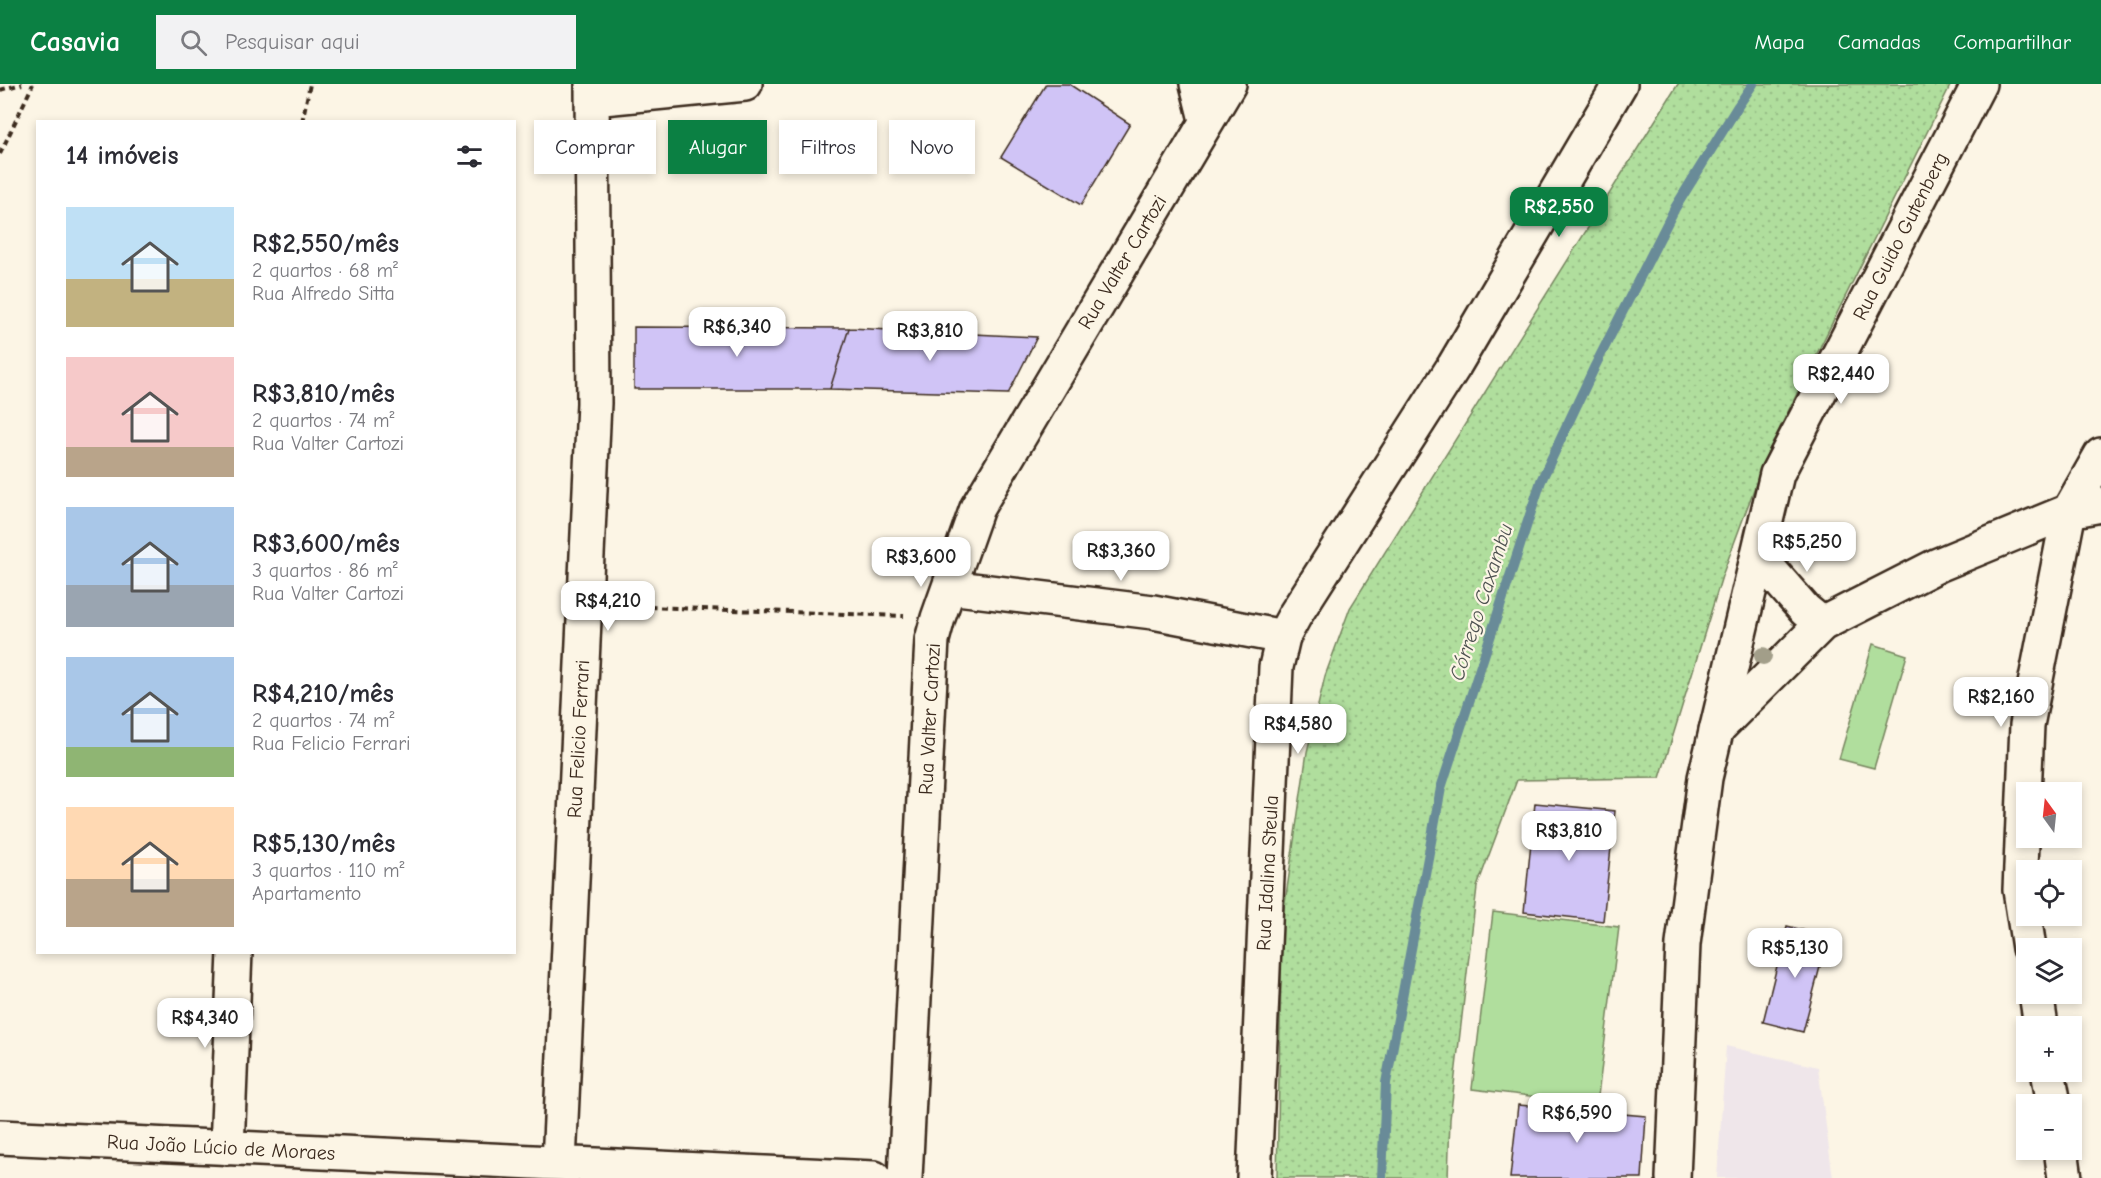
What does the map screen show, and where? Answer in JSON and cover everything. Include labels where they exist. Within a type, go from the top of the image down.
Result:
[{"type":"street","points":[[592,92],[745,84]]},
{"type":"street","points":[[1197,84],[1206,120]]},
{"type":"street","name":"Rua Valter Cartozi","points":[[905,1178],[932,640],[938,618],[977,508],[1228,84]]},
{"type":"street","name":"Rua Idalina Steula","points":[[1254,1178],[1276,668],[1283,637],[1294,615],[1454,366],[1620,84]]},
{"type":"street","name":"Rua Guido Gutenberg","points":[[1673,1178],[1683,944],[1705,778],[1777,474],[1978,84]]},
{"type":"street","name":"Rua Felicio Ferrari","points":[[559,1163],[594,404],[592,92]]},
{"type":"street","points":[[2027,938],[2020,890],[2027,725],[2069,511],[2101,455]]},
{"type":"street","points":[[1716,730],[1822,624],[1938,565],[2069,511],[2101,505]]},
{"type":"street","points":[[1758,555],[1805,610],[1822,624]]},
{"type":"street","points":[[949,587],[1153,612],[1283,637]]},
{"type":"street","points":[[227,1148],[235,954]]},
{"type":"street","name":"Rua João Lúcio de Moraes","points":[[0,1137],[874,1178]]},
{"type":"street","points":[[2063,1160],[2065,1178]]},
{"type":"path","points":[[0,90],[22,84]]},
{"type":"path","points":[[0,154],[33,84]]},
{"type":"path","points":[[302,120],[310,84]]},
{"type":"path","points":[[584,605],[938,618]]},
{"type":"shaded area","points":[[1726,1046],[1818,1067],[1833,1178],[1717,1178]]},
{"type":"green space","points":[[1678,84],[1951,84],[1767,454],[1722,576],[1660,778],[1517,780],[1477,887],[1450,1119],[1448,1178],[1277,1178],[1282,923],[1307,752],[1325,676],[1350,608]]},
{"type":"green space","points":[[1873,644],[1907,655],[1874,768],[1839,759]]},
{"type":"green space","points":[[1493,912],[1619,927],[1597,1104],[1472,1089]]},
{"type":"building","points":[[1046,84],[1069,84],[1130,124],[1081,205],[1001,157]]},
{"type":"building","points":[[634,327],[849,328],[830,389],[634,389]]},
{"type":"building","points":[[849,328],[1037,337],[1008,394],[830,389]]},
{"type":"building","points":[[1535,803],[1615,811],[1603,921],[1524,912]]},
{"type":"building","points":[[1787,926],[1828,936],[1803,1032],[1763,1022]]},
{"type":"building","points":[[1518,1105],[1646,1116],[1642,1178],[1510,1178]]},
{"type":"waterway","name":"Córrego Caxambu","points":[[1382,1178],[1386,1083],[1441,788],[1541,481],[1595,366],[1675,208],[1753,84]]}]
